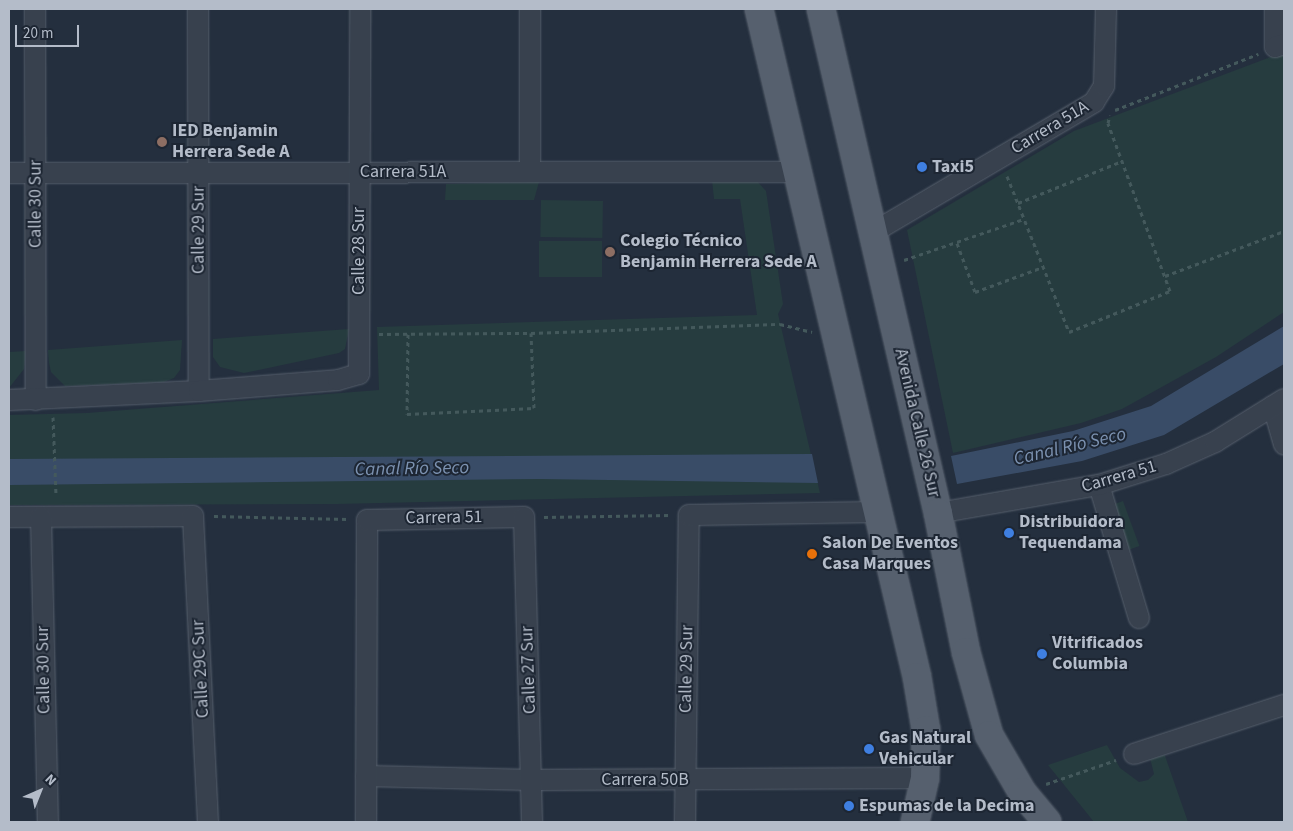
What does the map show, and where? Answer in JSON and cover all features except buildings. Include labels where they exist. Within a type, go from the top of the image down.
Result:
[{"type":"main road","points":[[759,9],[880,512],[925,721],[925,778],[915,822]]},
{"type":"main road","name":"Avenida Calle 26 Sur","points":[[821,9],[938,513],[966,652],[989,735],[1022,792],[1047,822]]},
{"type":"street","name":"Calle 30 Sur","points":[[35,9],[36,400]]},
{"type":"street","name":"Calle 29 Sur","points":[[198,9],[199,391]]},
{"type":"street","name":"Calle 28 Sur","points":[[199,391],[338,380],[359,374],[360,9]]},
{"type":"street","points":[[530,9],[530,172]]},
{"type":"street","points":[[1105,103],[1106,9]]},
{"type":"street","points":[[1275,9],[1280,46]]},
{"type":"street","name":"Carrera 51A","points":[[872,233],[1086,107],[1105,103]]},
{"type":"street","name":"Carrera 51A","points":[[9,173],[798,172]]},
{"type":"street","points":[[9,400],[199,391]]},
{"type":"street","points":[[1278,403],[1284,444]]},
{"type":"street","name":"Carrera 51","points":[[938,513],[1099,485],[1166,464],[1215,442],[1278,403]]},
{"type":"street","points":[[1099,485],[1139,618]]},
{"type":"street","points":[[689,515],[880,512]]},
{"type":"street","name":"Calle 29 Sur","points":[[686,822],[689,515]]},
{"type":"street","points":[[9,517],[193,516]]},
{"type":"street","name":"Calle 29C Sur","points":[[193,516],[208,822]]},
{"type":"street","name":"Calle 30 Sur","points":[[41,517],[48,822]]},
{"type":"street","name":"Carrera 51","points":[[367,520],[524,517]]},
{"type":"street","name":"Calle 27 Sur","points":[[524,517],[532,822]]},
{"type":"street","points":[[366,822],[367,520]]},
{"type":"street","points":[[1134,754],[1284,704]]},
{"type":"street","name":"Carrera 50B","points":[[366,776],[532,780],[925,778]]},
{"type":"path","name":"Carrera 51A","points":[[1105,103],[1280,46]]},
{"type":"path","points":[[1000,157],[1068,332],[1170,291],[1108,124],[1105,103]]},
{"type":"path","points":[[1018,203],[1122,161]]},
{"type":"path","points":[[898,262],[1024,219]]},
{"type":"path","points":[[1165,276],[1284,231]]},
{"type":"path","points":[[957,243],[975,292],[1043,267]]},
{"type":"path","points":[[358,334],[530,333],[780,324],[821,335]]},
{"type":"path","points":[[408,334],[407,414],[534,408],[530,333]]},
{"type":"path","points":[[53,435],[56,492]]},
{"type":"path","points":[[524,517],[689,515]]},
{"type":"path","points":[[193,516],[367,520]]},
{"type":"path","points":[[1040,786],[1134,754]]},
{"type":"green space","points":[[1284,52],[1284,312],[1216,357],[1122,409],[1081,423],[953,453],[907,230],[1074,131]]},
{"type":"green space","points":[[755,179],[766,191],[783,304],[778,314],[820,493],[337,504],[9,505],[9,415],[87,413],[379,390],[377,327],[757,315],[740,199],[714,199],[712,180]]},
{"type":"green space","points":[[539,182],[534,200],[445,200],[446,184]]},
{"type":"green space","points":[[541,200],[603,201],[602,238],[540,237]]},
{"type":"green space","points":[[539,241],[602,241],[602,277],[539,277]]},
{"type":"green space","points":[[349,329],[345,349],[339,353],[244,373],[220,367],[213,357],[213,339]]},
{"type":"green space","points":[[182,340],[180,370],[174,378],[164,382],[65,386],[51,372],[49,363],[48,350]]},
{"type":"green space","points":[[26,351],[24,369],[9,388],[9,352]]},
{"type":"green space","points":[[1123,501],[1139,546],[1129,550],[1113,505]]},
{"type":"green space","points":[[1107,745],[1120,768],[1139,782],[1148,780],[1154,774],[1150,758],[1164,753],[1188,822],[1094,822],[1048,765]]},
{"type":"water","name":"Canal Río Seco","points":[[1284,326],[1284,364],[1164,435],[1082,461],[957,484],[951,456],[1073,431],[1151,406]]},
{"type":"water","name":"Canal Río Seco","points":[[812,454],[818,483],[541,479],[9,485],[9,459]]},
{"type":"place","name":"IED Benjamin Herrera Sede A","points":[[162,142]]},
{"type":"place","name":"Taxi5","points":[[922,167]]},
{"type":"place","name":"Colegio Técnico Benjamin Herrera Sede A","points":[[610,252]]},
{"type":"place","name":"Distribuidora Tequendama","points":[[1009,533]]},
{"type":"place","name":"Salon De Eventos Casa Marques","points":[[812,554]]},
{"type":"place","name":"Vitrificados Columbia","points":[[1042,654]]},
{"type":"place","name":"Gas Natural Vehicular","points":[[869,749]]},
{"type":"place","name":"Espumas de la Decima","points":[[849,806]]}]
